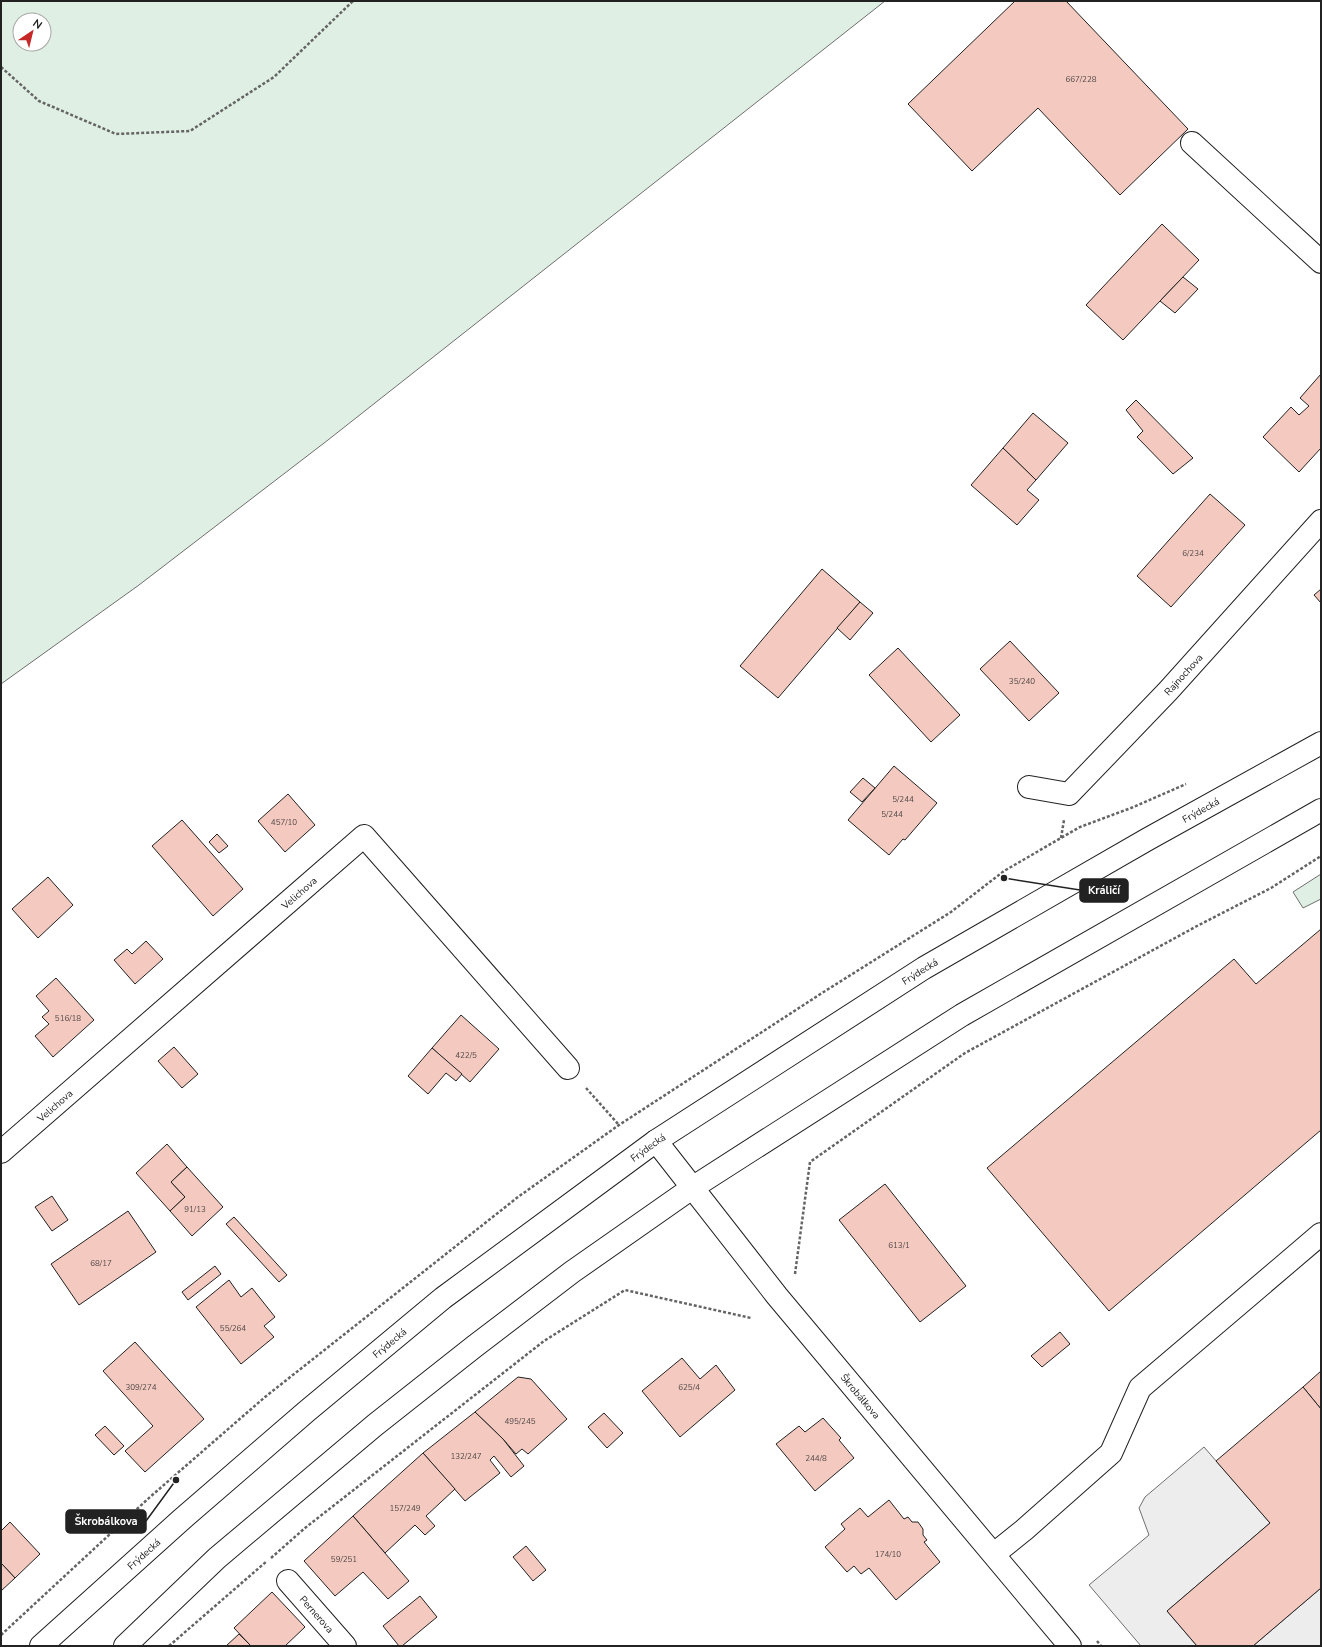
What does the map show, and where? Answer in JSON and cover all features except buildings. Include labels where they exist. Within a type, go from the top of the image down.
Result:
[{"type":"main road","points":[[1192,143],[1321,262]]},
{"type":"main road","name":"Rajnochova","points":[[1029,787],[1069,794],[1168,691],[1321,522]]},
{"type":"main road","name":"Frýdecká","points":[[41,1646],[181,1520],[307,1411],[443,1298],[656,1141],[924,968],[1141,842],[1321,743]]},
{"type":"main road","points":[[125,1646],[217,1558],[375,1425],[572,1272],[692,1188],[962,1015],[1321,810]]},
{"type":"main road","name":"Velichova","points":[[1,1152],[364,836],[568,1068]]},
{"type":"main road","name":"Škrobálkova","points":[[656,1141],[777,1296],[1070,1646]]},
{"type":"main road","points":[[994,1554],[1024,1530],[1111,1453],[1140,1388],[1321,1234]]},
{"type":"main road","name":"Pernerova","points":[[288,1582],[345,1646]]},
{"type":"path","points":[[1,67],[39,101],[116,134],[190,131],[274,77],[353,1]]},
{"type":"path","points":[[1,1635],[150,1497],[265,1398],[518,1198],[619,1125],[822,993],[951,912],[1004,871],[1080,827],[1131,808],[1190,782]]},
{"type":"path","points":[[794,1280],[810,1162],[965,1054],[1196,926],[1271,888],[1321,856]]},
{"type":"path","points":[[568,1068],[619,1125]]},
{"type":"path","points":[[169,1646],[305,1528],[531,1351],[544,1341],[625,1290],[751,1318]]},
{"type":"path","points":[[1096,1640],[1101,1646]]},
{"type":"green space","points":[[1,1],[885,1],[328,440],[139,585],[1,684]]},
{"type":"green space","points":[[1321,874],[1321,899],[1303,908],[1293,892]]},
{"type":"shaded area","points":[[1204,1447],[1270,1523],[1167,1611],[1197,1646],[1141,1646],[1089,1585],[1149,1535],[1139,1508],[1145,1497]]},
{"type":"shaded area","points":[[1321,1588],[1321,1646],[1253,1646]]},
{"type":"place","name":"Králičí","points":[[1004,878]]},
{"type":"place","name":"Škrobálkova","points":[[176,1480]]}]
